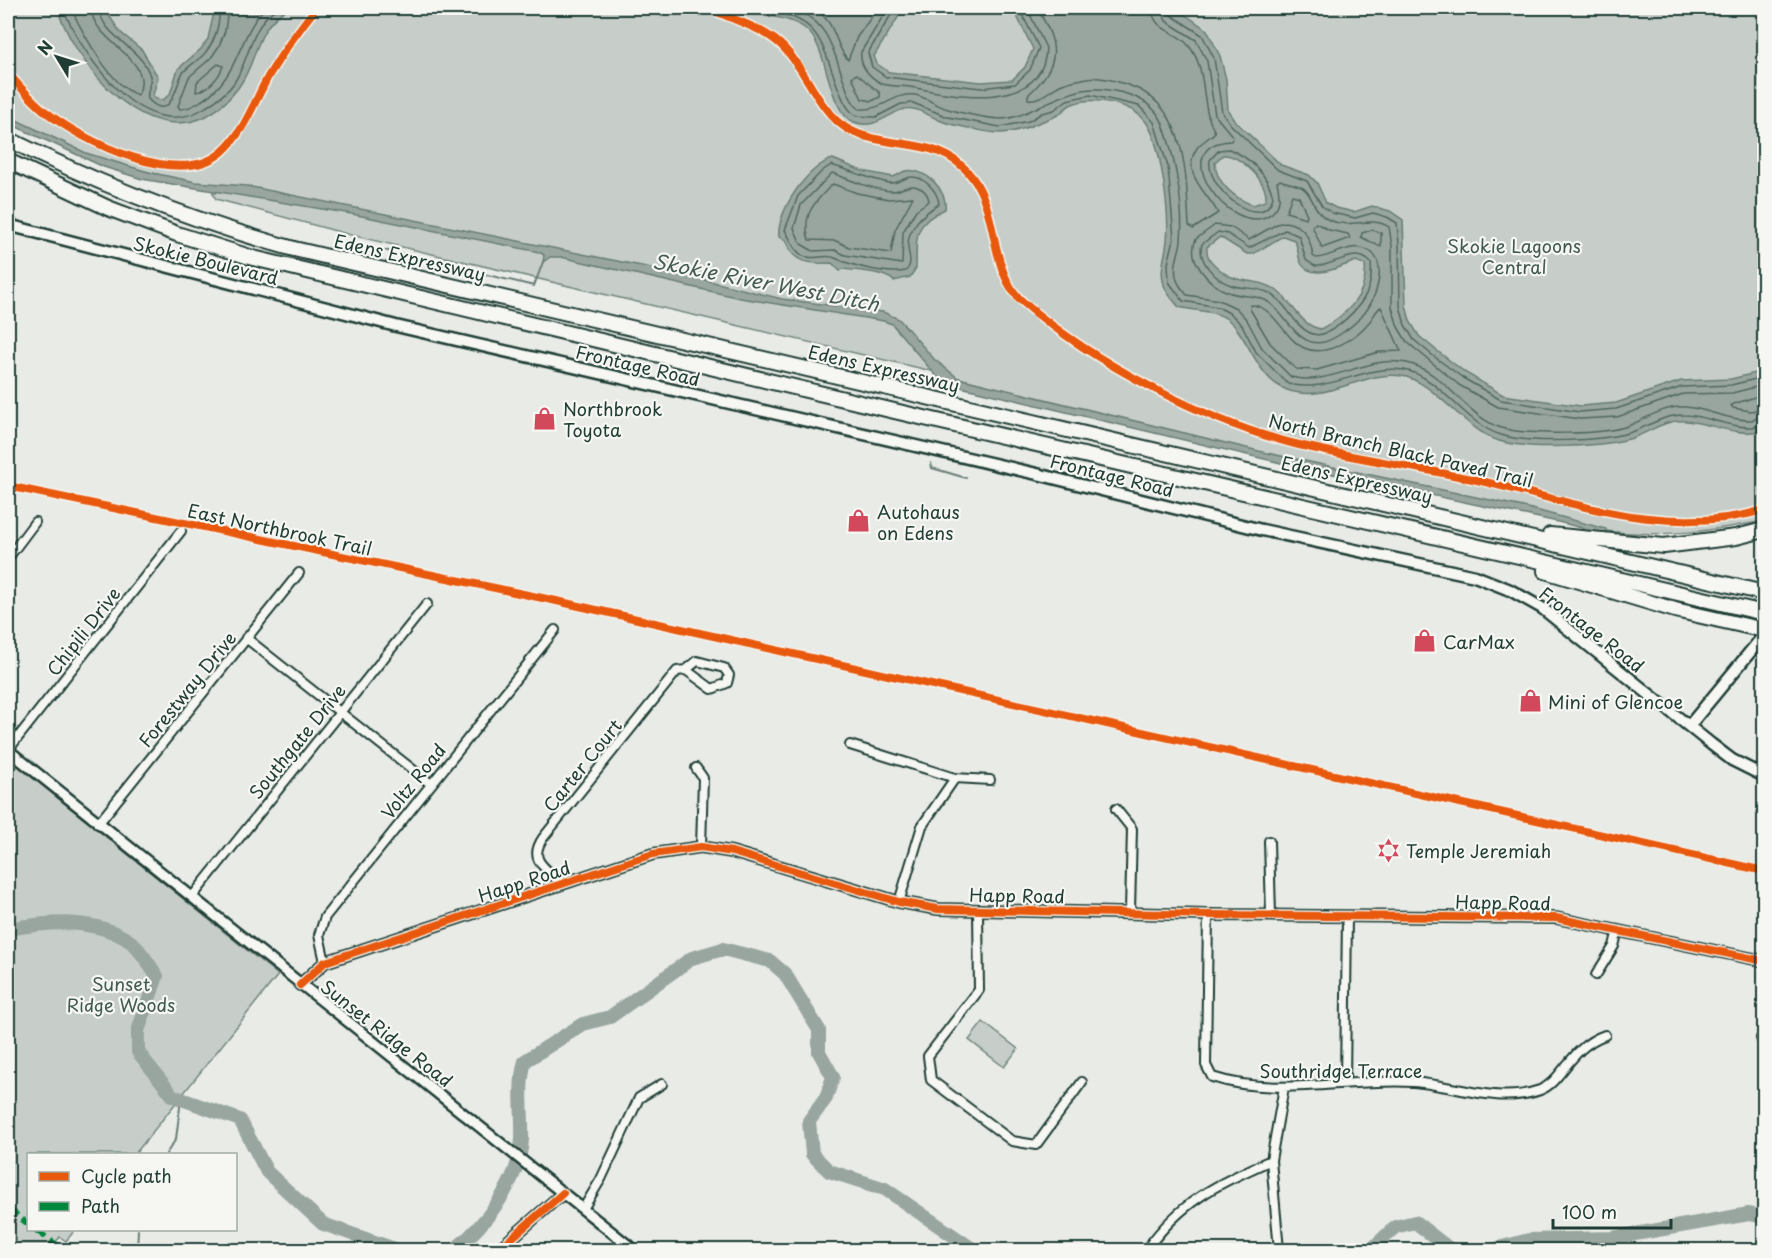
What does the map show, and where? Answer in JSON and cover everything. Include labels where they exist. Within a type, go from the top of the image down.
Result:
[{"type":"highway","name":"Edens Expressway","points":[[8,139],[75,172],[150,203],[217,227],[294,249],[1764,593]]},
{"type":"highway","name":"Edens Expressway","points":[[8,160],[108,208],[177,234],[253,258],[1764,613]]},
{"type":"highway","points":[[1478,526],[1604,542],[1664,546],[1736,537],[1764,530]]},
{"type":"highway","points":[[1472,546],[1675,610],[1763,635]]},
{"type":"main road","name":"Skokie Boulevard","points":[[8,225],[396,326]]},
{"type":"main road","name":"Frontage Road","points":[[396,326],[1037,474],[1262,530],[1475,576],[1510,590],[1542,608],[1732,760],[1764,776]]},
{"type":"main road","points":[[1689,726],[1763,635]]},
{"type":"street","points":[[8,558],[35,522]]},
{"type":"street","name":"Chipili Drive","points":[[8,750],[181,531]]},
{"type":"street","name":"Forestway Drive","points":[[98,824],[299,573]]},
{"type":"street","name":"Southgate Drive","points":[[192,897],[427,604]]},
{"type":"street","name":"Voltz Road","points":[[325,962],[319,935],[325,917],[555,630]]},
{"type":"street","points":[[246,638],[431,784]]},
{"type":"street","name":"Carter Court","points":[[563,884],[539,862],[536,849],[677,671],[686,670],[697,662],[724,668],[729,675],[727,683],[712,689],[686,670]]},
{"type":"street","points":[[849,745],[956,778],[990,780]]},
{"type":"street","name":"Sunset Ridge Road","points":[[8,750],[634,1251]]},
{"type":"street","points":[[696,768],[704,778],[701,847]]},
{"type":"street","points":[[899,902],[922,826],[956,778]]},
{"type":"street","points":[[1116,809],[1132,829],[1130,911]]},
{"type":"street","points":[[1269,841],[1271,915]]},
{"type":"street","name":"Happ Road","points":[[300,985],[325,962],[653,854],[701,847],[732,852],[899,902],[938,909],[1130,911],[1208,915],[1556,918],[1764,961]]},
{"type":"street","points":[[978,911],[979,990],[928,1056],[930,1080],[1012,1141],[1036,1145],[1082,1082]]},
{"type":"street","name":"Southridge Terrace","points":[[1208,915],[1206,1065],[1212,1077],[1228,1082],[1284,1087],[1345,1082],[1413,1082],[1496,1095],[1538,1091],[1547,1087],[1582,1046],[1590,1040],[1605,1035]]},
{"type":"street","points":[[1345,1082],[1347,916]]},
{"type":"street","points":[[1596,975],[1614,945],[1618,930]]},
{"type":"street","points":[[1764,1033],[1761,1038],[1764,1046]]},
{"type":"street","points":[[582,1209],[602,1179],[639,1098],[662,1084]]},
{"type":"street","points":[[1279,1250],[1271,1160],[1284,1087]]},
{"type":"street","points":[[1146,1251],[1167,1224],[1194,1198],[1220,1183],[1271,1160]]},
{"type":"street","points":[[498,1251],[563,1193]]},
{"type":"green space","name":"Skokie Lagoons Central","points":[[8,8],[1764,8],[1764,521],[1666,534],[1606,531],[1176,435],[932,371],[351,235],[216,199],[213,193],[217,193],[205,187],[84,155],[8,119]]},
{"type":"green space","name":"Sunset Ridge Woods","points":[[8,758],[278,975],[136,1153],[27,1153],[27,1231],[74,1231],[66,1241],[60,1237],[49,1250],[8,1250]]},
{"type":"green space","points":[[983,1022],[1018,1049],[1004,1067],[969,1040]]},
{"type":"water","points":[[57,8],[104,8],[120,32],[142,50],[158,77],[153,95],[156,99],[163,100],[170,94],[178,69],[201,49],[208,39],[215,8],[288,8],[268,26],[238,88],[212,113],[185,123],[158,120],[131,108],[107,88],[86,63],[69,35]]},
{"type":"water","points":[[734,8],[901,8],[899,16],[874,56],[877,64],[889,72],[981,82],[1012,80],[1025,67],[1033,49],[1013,8],[1169,8],[1187,16],[1207,30],[1220,56],[1226,79],[1228,110],[1235,121],[1281,165],[1309,175],[1317,183],[1326,203],[1336,208],[1354,212],[1372,206],[1390,211],[1403,220],[1406,305],[1410,321],[1419,336],[1466,373],[1503,395],[1581,406],[1616,403],[1681,381],[1731,379],[1764,371],[1764,430],[1744,432],[1695,422],[1677,421],[1616,442],[1527,446],[1499,441],[1486,435],[1426,387],[1402,376],[1388,375],[1316,393],[1287,390],[1268,377],[1235,326],[1227,319],[1210,312],[1179,307],[1166,291],[1162,273],[1168,229],[1164,181],[1153,135],[1142,117],[1123,106],[1090,101],[1070,105],[1058,115],[1036,124],[1000,133],[947,123],[913,109],[899,111],[871,124],[854,122],[845,116],[838,106],[820,51],[807,30],[781,18]],"holes":[[[1223,155],[1237,159],[1253,171],[1264,187],[1265,201],[1253,205],[1239,199],[1227,189],[1218,176],[1215,162]],[[1283,236],[1294,240],[1301,263],[1306,269],[1327,271],[1356,261],[1365,265],[1363,286],[1354,303],[1347,311],[1321,329],[1302,319],[1276,290],[1261,283],[1239,279],[1224,273],[1212,263],[1207,253],[1207,247],[1220,237],[1247,254],[1253,254]]]},
{"type":"water","points":[[8,116],[86,153],[148,172],[196,182],[247,186],[681,274],[782,299],[883,312],[899,319],[934,359],[958,378],[1267,453],[1528,508],[1606,529],[1606,533],[1589,533],[1582,528],[1558,522],[1281,463],[948,384],[937,377],[892,324],[884,321],[740,298],[561,257],[550,257],[543,262],[544,255],[539,252],[352,214],[142,179],[104,167],[8,123]]},
{"type":"water","points":[[833,159],[862,171],[893,177],[905,171],[920,173],[934,181],[943,194],[945,209],[927,220],[918,233],[916,268],[910,277],[894,281],[870,272],[843,269],[840,271],[832,263],[803,261],[793,254],[786,240],[779,237],[783,215],[796,191],[814,170]]},
{"type":"waterway","points":[[384,250],[534,286],[543,262]]},
{"type":"waterway","points":[[931,463],[932,468],[966,478]]},
{"type":"waterway","points":[[8,929],[55,923],[87,925],[102,928],[131,942],[142,953],[157,976],[138,1031],[138,1052],[173,1096],[240,1120],[267,1172],[323,1224],[398,1250]]},
{"type":"waterway","points":[[454,1250],[489,1215],[508,1186],[515,1170],[522,1139],[521,1090],[525,1061],[583,1024],[610,1017],[692,958],[723,949],[770,961],[785,974],[819,1030],[819,1052],[833,1077],[826,1098],[809,1121],[812,1154],[829,1171],[885,1189],[974,1250]]},
{"type":"waterway","points":[[167,1153],[176,1139],[181,1099]]},
{"type":"waterway","points":[[1491,1250],[1529,1240],[1612,1238],[1749,1214],[1764,1217]]},
{"type":"waterway","points":[[1371,1250],[1395,1227],[1415,1222],[1451,1250]]},
{"type":"waterway","points":[[137,1250],[138,1231]]},
{"type":"marked path","points":[[8,1208],[27,1223]]},
{"type":"marked path","points":[[37,1231],[60,1250]]},
{"type":"cycle path","points":[[8,73],[46,112],[83,136],[107,148],[157,164],[182,166],[204,162],[222,152],[237,135],[274,66],[316,8]]},
{"type":"cycle path","name":"North Branch Black Paved Trail","points":[[708,8],[759,30],[777,42],[793,58],[828,112],[846,128],[878,140],[929,148],[959,163],[972,177],[981,192],[1005,275],[1013,290],[1024,303],[1083,347],[1152,388],[1189,406],[1261,434],[1295,444],[1481,481],[1621,514],[1657,519],[1692,520],[1728,518],[1764,510]]},
{"type":"cycle path","name":"East Northbrook Trail","points":[[8,486],[552,600],[1764,871]]},
{"type":"cycle path","points":[[300,985],[325,962],[653,854],[701,847],[732,852],[899,902],[938,909],[1208,915],[1556,918],[1764,961]]},
{"type":"cycle path","points":[[498,1250],[563,1193]]},
{"type":"place","name":"Northbrook Toyota","points":[[545,418]]},
{"type":"place","name":"Autohaus on Edens","points":[[859,521]]},
{"type":"place","name":"CarMax","points":[[1425,641]]},
{"type":"place","name":"Mini of Glencoe","points":[[1530,701]]},
{"type":"place","name":"Temple Jeremiah","points":[[1388,850]]},
{"type":"water label","name":"Skokie River West Ditch","points":[[766,282]]}]
